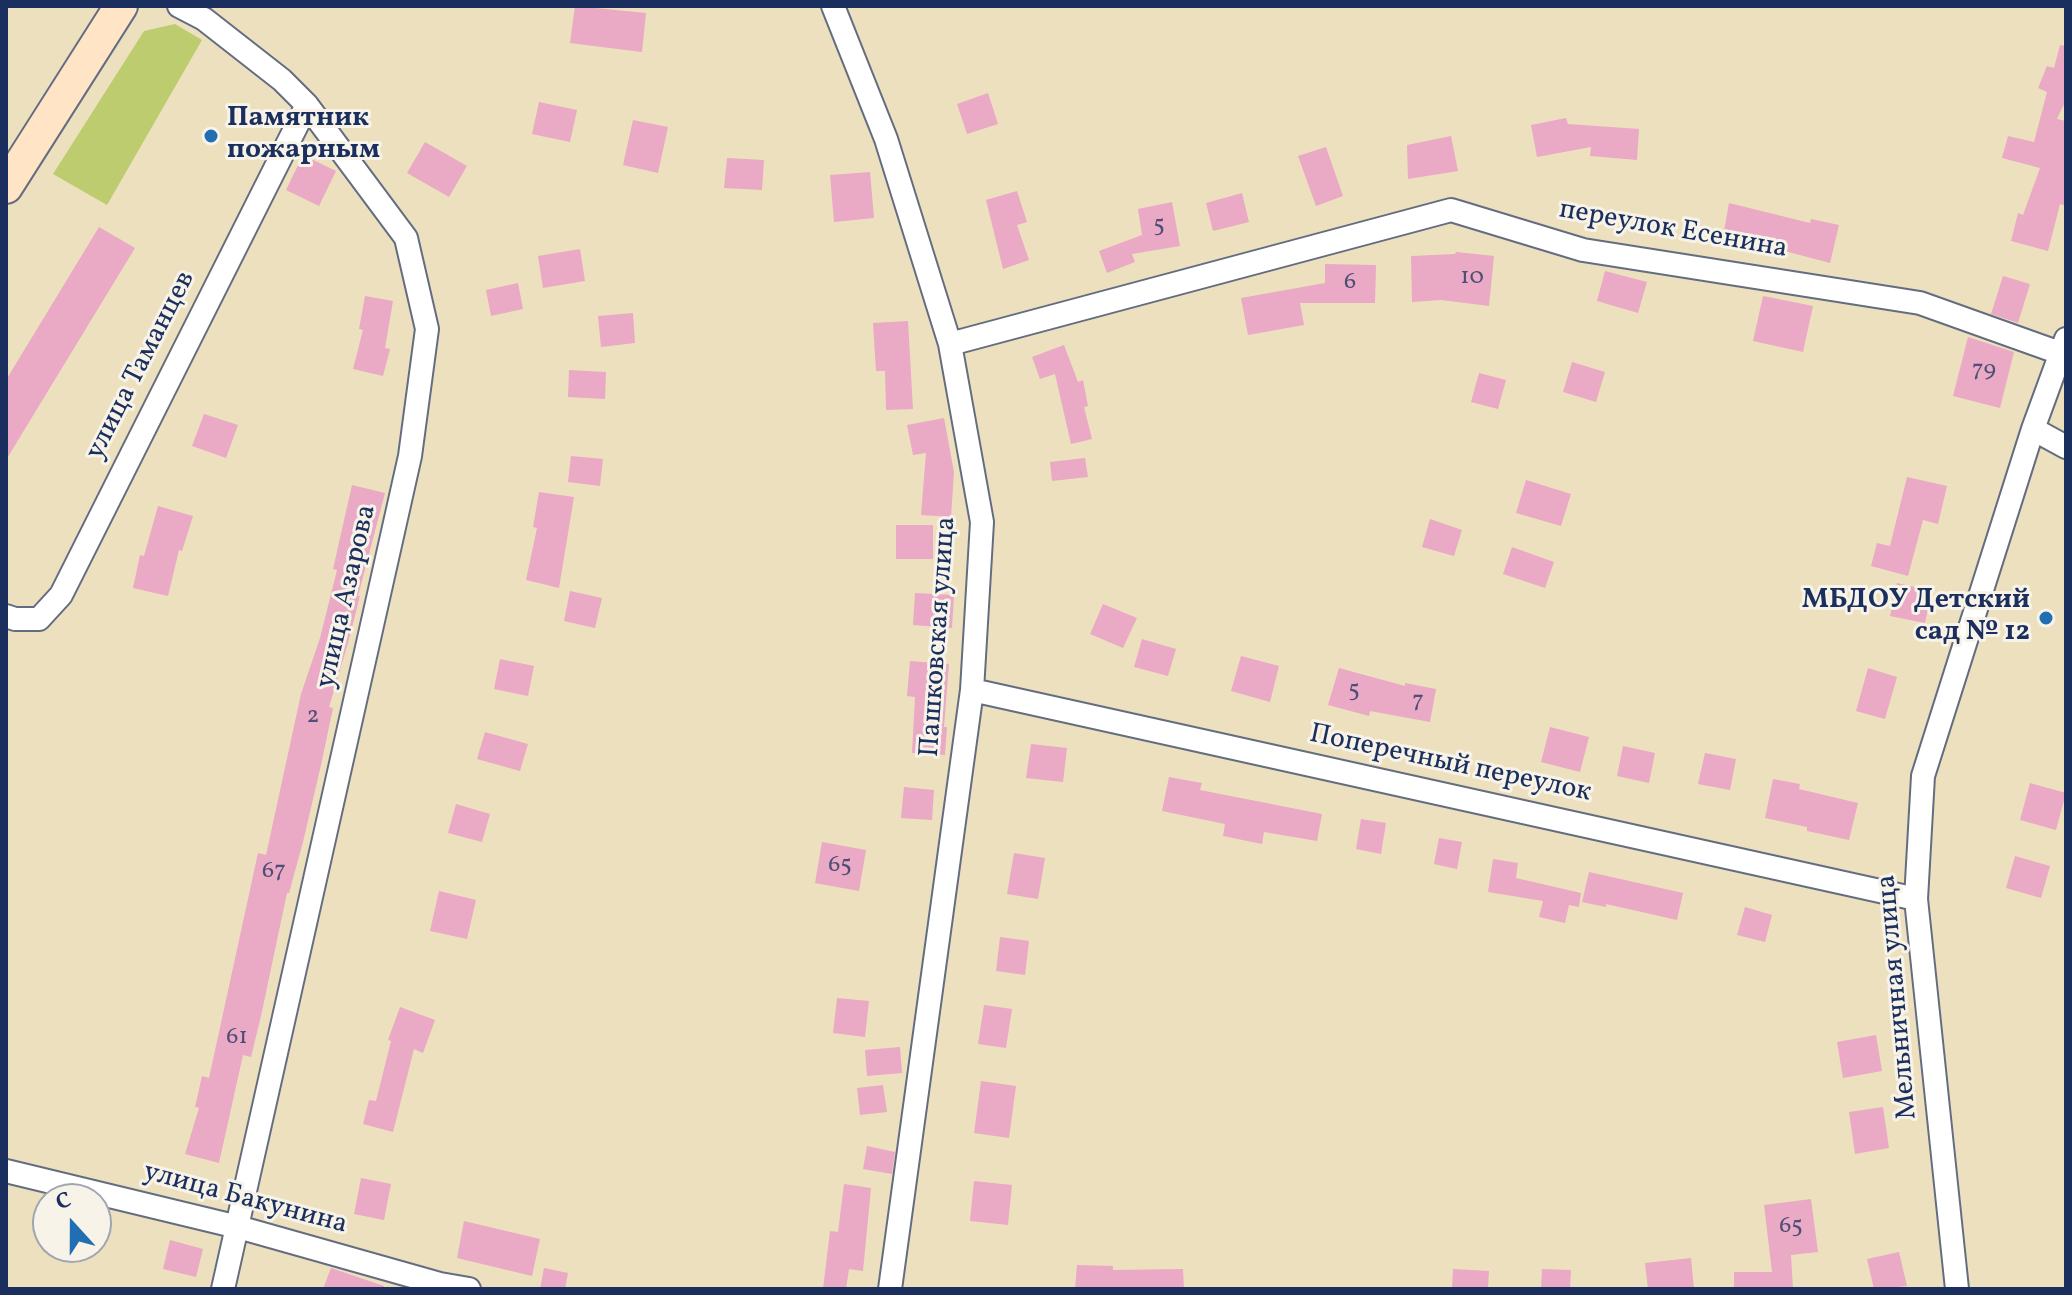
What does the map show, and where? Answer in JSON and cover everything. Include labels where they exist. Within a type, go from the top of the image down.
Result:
[{"type":"street","points":[[6,187],[121,6]]},
{"type":"street","name":"улица Азарова","points":[[179,6],[204,19],[282,80],[307,105],[406,238],[427,329],[410,456],[223,1289]]},
{"type":"street","name":"Пашковская улица","points":[[833,6],[886,139],[950,344],[982,522],[972,690],[890,1289]]},
{"type":"street","name":"улица Таманцев","points":[[6,616],[39,619],[61,595],[307,105]]},
{"type":"street","name":"переулок Есенина","points":[[950,344],[1451,210],[1583,250],[1920,303],[2063,346]]},
{"type":"street","name":"Мельничная улица","points":[[1957,1289],[1916,899],[1923,776],[2033,429],[2063,346]]},
{"type":"street","points":[[2033,429],[2066,447]]},
{"type":"street","name":"Поперечный переулок","points":[[972,690],[1916,899]]},
{"type":"street","name":"улица Бакунина","points":[[6,1171],[238,1227],[440,1284],[469,1289]]},
{"type":"green space","points":[[175,24],[202,40],[107,205],[53,174],[144,31]]},
{"type":"building","points":[[575,6],[646,13],[642,52],[570,43]]},
{"type":"building","points":[[2060,45],[2066,46],[2066,100],[2057,119],[2066,121],[2066,206],[2060,204],[2048,251],[2011,241],[2018,213],[2023,215],[2040,168],[2002,158],[2008,136],[2034,142],[2047,92],[2038,88],[2047,66],[2054,68]]},
{"type":"building","points":[[988,93],[998,124],[967,134],[957,104]]},
{"type":"building","points":[[539,102],[577,110],[570,142],[532,134]]},
{"type":"building","points":[[1566,118],[1568,124],[1639,129],[1637,160],[1590,156],[1591,147],[1537,157],[1531,125]]},
{"type":"building","points":[[633,120],[668,127],[658,173],[623,165]]},
{"type":"building","points":[[1451,136],[1458,171],[1408,179],[1407,145]]},
{"type":"building","points":[[425,142],[467,166],[449,197],[407,173]]},
{"type":"building","points":[[1326,147],[1343,196],[1316,206],[1298,156]]},
{"type":"building","points":[[303,155],[336,171],[319,206],[286,190]]},
{"type":"building","points":[[727,158],[764,160],[762,190],[724,188]]},
{"type":"building","points":[[870,172],[874,218],[834,222],[830,175]]},
{"type":"building","points":[[1017,191],[1027,222],[1017,225],[1029,260],[1003,269],[986,200]]},
{"type":"building","points":[[1242,193],[1249,222],[1213,231],[1206,203]]},
{"type":"building","points":[[1172,202],[1180,246],[1132,254],[1135,262],[1107,273],[1099,251],[1142,235],[1138,209]]},
{"type":"building","points":[[1729,203],[1810,223],[1811,219],[1839,225],[1830,263],[1766,246],[1767,239],[1724,231]]},
{"type":"building","points":[[99,227],[135,248],[6,460],[6,380]]},
{"type":"building","points":[[580,249],[585,281],[543,288],[538,256]]},
{"type":"building","points":[[1456,252],[1494,256],[1489,306],[1441,300],[1412,302],[1411,256]]},
{"type":"building","points":[[1325,264],[1376,265],[1375,303],[1300,303],[1304,325],[1248,335],[1241,298],[1325,283]]},
{"type":"building","points":[[1605,271],[1647,282],[1638,313],[1597,301]]},
{"type":"building","points":[[2003,276],[2030,284],[2018,323],[1991,314]]},
{"type":"building","points":[[518,283],[523,309],[491,316],[486,290]]},
{"type":"building","points":[[365,296],[393,301],[385,348],[390,349],[383,376],[353,369],[363,330],[359,329]]},
{"type":"building","points":[[1763,296],[1813,306],[1803,352],[1753,341]]},
{"type":"building","points":[[633,313],[635,343],[601,347],[598,316]]},
{"type":"building","points":[[908,321],[913,409],[886,410],[885,371],[876,371],[873,323]]},
{"type":"building","points":[[1968,337],[2014,352],[2000,408],[1953,396]]},
{"type":"building","points":[[1064,345],[1078,382],[1083,380],[1088,406],[1084,407],[1092,439],[1071,444],[1055,374],[1040,379],[1032,357]]},
{"type":"building","points":[[1572,362],[1605,372],[1596,402],[1563,392]]},
{"type":"building","points":[[569,370],[606,372],[605,399],[568,397]]},
{"type":"building","points":[[1479,373],[1506,380],[1498,409],[1471,402]]},
{"type":"building","points":[[204,414],[238,425],[226,458],[192,446]]},
{"type":"building","points":[[944,418],[954,472],[951,517],[921,515],[926,453],[913,455],[907,425]]},
{"type":"building","points":[[571,456],[603,459],[600,486],[568,482]]},
{"type":"building","points":[[1085,458],[1088,477],[1052,481],[1050,462]]},
{"type":"building","points":[[1907,477],[1947,486],[1938,524],[1923,520],[1908,576],[1871,566],[1877,543],[1890,546]]},
{"type":"building","points":[[1526,480],[1571,494],[1561,526],[1516,513]]},
{"type":"building","points":[[352,485],[385,493],[329,707],[333,708],[321,765],[287,893],[251,1057],[243,1055],[219,1163],[185,1154],[199,1108],[195,1107],[202,1076],[209,1078],[258,853],[266,855],[301,694],[320,638],[337,570],[333,569]]},
{"type":"building","points":[[539,492],[574,497],[559,588],[526,580],[537,528],[533,527]]},
{"type":"building","points":[[158,506],[193,516],[182,551],[179,550],[168,596],[133,588],[140,555],[144,556]]},
{"type":"building","points":[[1430,519],[1462,530],[1454,556],[1422,547]]},
{"type":"building","points":[[896,525],[933,525],[933,559],[896,559]]},
{"type":"building","points":[[1512,547],[1554,562],[1545,588],[1503,574]]},
{"type":"building","points":[[1897,583],[1932,591],[1925,623],[1890,616]]},
{"type":"building","points":[[570,591],[602,598],[595,628],[564,621]]},
{"type":"building","points":[[915,593],[954,595],[952,628],[913,625]]},
{"type":"building","points":[[1103,604],[1137,618],[1123,648],[1090,634]]},
{"type":"building","points":[[1142,639],[1176,649],[1168,676],[1134,667]]},
{"type":"building","points":[[1241,656],[1279,666],[1270,702],[1231,691]]},
{"type":"building","points":[[500,659],[534,666],[528,696],[494,689]]},
{"type":"building","points":[[910,661],[949,664],[945,755],[912,753],[915,697],[907,696]]},
{"type":"building","points":[[1339,668],[1405,686],[1405,683],[1436,689],[1430,722],[1370,711],[1369,716],[1328,705]]},
{"type":"building","points":[[1868,668],[1897,677],[1885,719],[1856,711]]},
{"type":"building","points":[[1550,727],[1589,737],[1580,772],[1541,762]]},
{"type":"building","points":[[485,732],[528,744],[520,771],[477,759]]},
{"type":"building","points":[[1031,744],[1067,748],[1063,782],[1026,778]]},
{"type":"building","points":[[1623,746],[1655,753],[1649,783],[1617,776]]},
{"type":"building","points":[[1705,753],[1736,759],[1730,790],[1698,784]]},
{"type":"building","points":[[1169,777],[1202,783],[1200,790],[1322,814],[1317,841],[1264,832],[1262,844],[1223,836],[1225,824],[1162,811]]},
{"type":"building","points":[[1773,779],[1800,784],[1799,789],[1858,803],[1849,840],[1765,818]]},
{"type":"building","points":[[2030,783],[2066,793],[2056,830],[2020,820]]},
{"type":"building","points":[[904,787],[934,790],[932,820],[901,818]]},
{"type":"building","points":[[456,804],[490,814],[482,842],[448,833]]},
{"type":"building","points":[[1361,819],[1386,823],[1381,854],[1356,849]]},
{"type":"building","points":[[1439,838],[1462,842],[1457,869],[1434,864]]},
{"type":"building","points":[[822,842],[866,850],[859,891],[815,883]]},
{"type":"building","points":[[1014,853],[1045,858],[1038,899],[1007,894]]},
{"type":"building","points":[[2015,856],[2050,866],[2041,898],[2006,888]]},
{"type":"building","points":[[1493,859],[1518,863],[1516,878],[1581,893],[1579,907],[1569,905],[1565,923],[1539,917],[1543,901],[1488,892]]},
{"type":"building","points":[[1589,872],[1683,893],[1677,920],[1606,904],[1606,907],[1582,902]]},
{"type":"building","points":[[439,891],[476,900],[467,939],[430,931]]},
{"type":"building","points":[[1745,907],[1772,915],[1765,942],[1737,935]]},
{"type":"building","points":[[1000,937],[1029,941],[1025,975],[996,971]]},
{"type":"building","points":[[837,998],[869,1001],[865,1037],[833,1033]]},
{"type":"building","points":[[984,1005],[1012,1009],[1006,1048],[978,1044]]},
{"type":"building","points":[[400,1007],[435,1020],[423,1053],[414,1049],[393,1132],[363,1124],[369,1100],[376,1101],[391,1041],[388,1040]]},
{"type":"building","points":[[1876,1035],[1882,1071],[1843,1078],[1837,1042]]},
{"type":"building","points":[[900,1047],[902,1073],[867,1076],[865,1050]]},
{"type":"building","points":[[981,1081],[1016,1086],[1009,1138],[974,1133]]},
{"type":"building","points":[[883,1085],[887,1112],[860,1115],[857,1088]]},
{"type":"building","points":[[1883,1107],[1889,1148],[1855,1154],[1849,1112]]},
{"type":"building","points":[[867,1146],[895,1152],[892,1174],[863,1169]]},
{"type":"building","points":[[361,1178],[391,1184],[384,1220],[354,1214]]},
{"type":"building","points":[[974,1181],[1012,1185],[1008,1225],[970,1221]]},
{"type":"building","points":[[844,1184],[871,1188],[863,1271],[849,1269],[846,1289],[823,1289],[830,1231],[838,1232]]},
{"type":"building","points":[[1811,1199],[1818,1252],[1791,1255],[1793,1289],[1734,1289],[1734,1272],[1772,1272],[1764,1205]]},
{"type":"building","points":[[464,1221],[540,1239],[532,1276],[457,1258]]},
{"type":"building","points":[[170,1240],[203,1249],[196,1277],[163,1269]]},
{"type":"building","points":[[1899,1252],[1907,1286],[1874,1289],[1867,1259]]},
{"type":"building","points":[[1691,1258],[1694,1289],[1648,1289],[1645,1263]]},
{"type":"building","points":[[1077,1265],[1113,1266],[1113,1270],[1183,1269],[1184,1289],[1075,1289]]},
{"type":"building","points":[[331,1268],[384,1286],[384,1289],[323,1289]]},
{"type":"building","points":[[544,1268],[568,1273],[565,1289],[540,1289]]},
{"type":"building","points":[[1453,1269],[1489,1271],[1488,1289],[1452,1289]]},
{"type":"building","points":[[1542,1269],[1571,1270],[1570,1289],[1541,1289]]},
{"type":"place","name":"Памятник пожарным","points":[[211,136]]},
{"type":"place","name":"МБДОУ Детский сад № 12","points":[[2046,618]]}]
